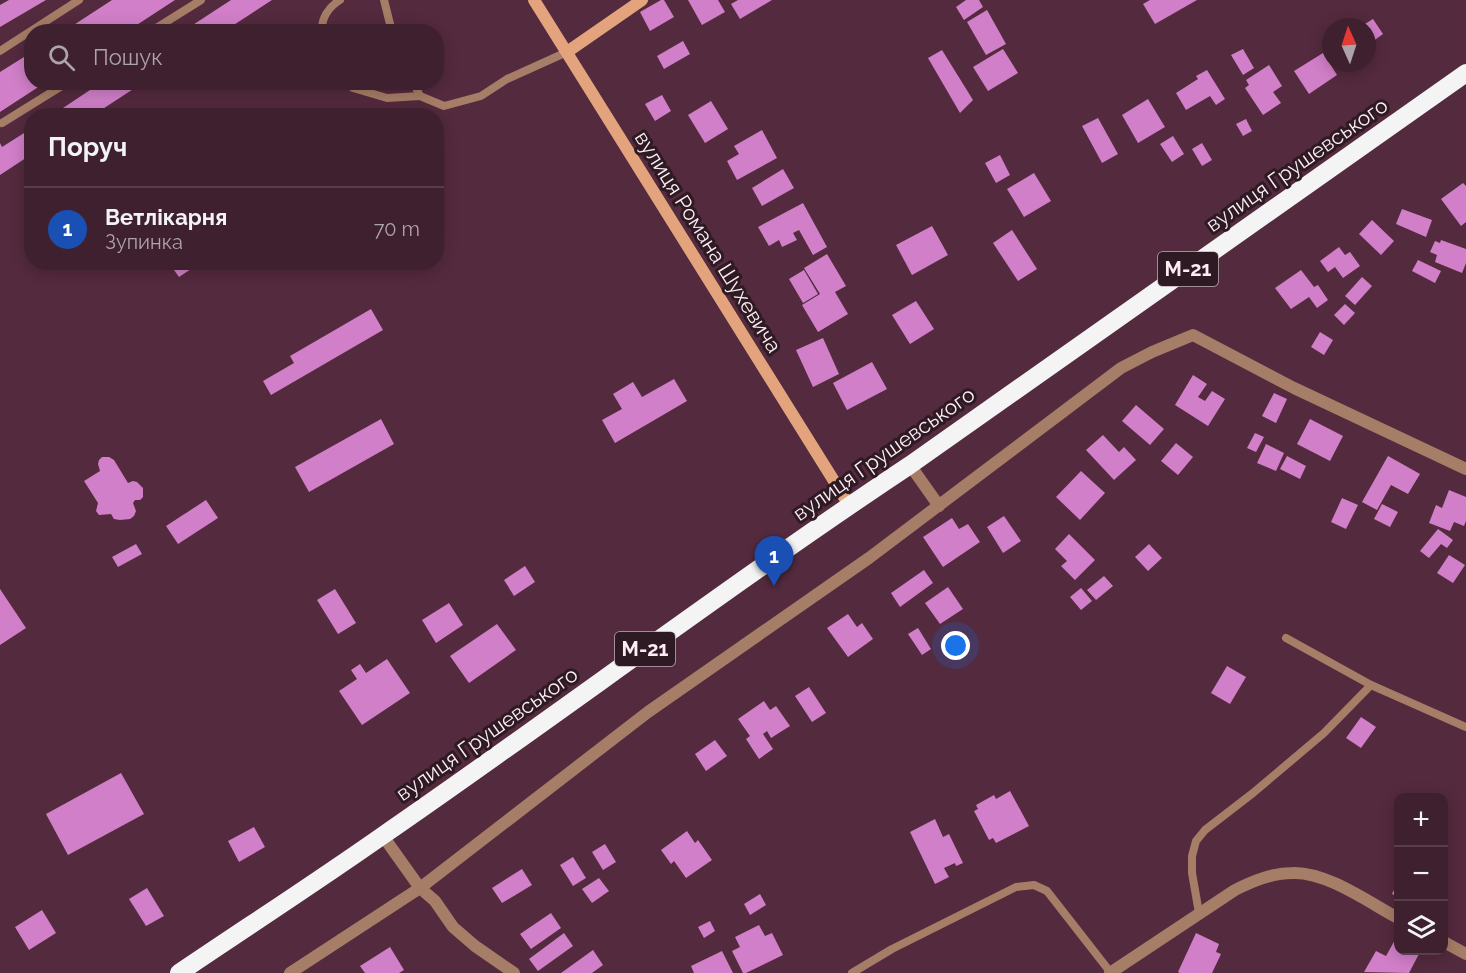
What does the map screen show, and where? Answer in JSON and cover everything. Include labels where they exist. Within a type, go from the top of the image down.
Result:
[{"type":"highway","name":"вулиця Грушевського","points":[[179,973],[383,836],[849,505],[910,465],[1466,72]]},
{"type":"street","name":"вулиця Романа Шухевича","points":[[534,0],[849,505]]},
{"type":"street","points":[[567,52],[642,0]]},
{"type":"street","points":[[290,973],[420,888],[648,712],[869,558],[1121,368],[1152,352],[1193,335],[1294,388],[1466,469]]},
{"type":"street","points":[[910,465],[939,506]]},
{"type":"street","points":[[383,836],[420,888],[435,901],[453,927],[475,946],[514,973]]},
{"type":"street","points":[[1111,973],[1235,890],[1270,876],[1292,873],[1311,875],[1333,882],[1394,916]]},
{"type":"street","points":[[1448,945],[1466,954]]},
{"type":"lane","points":[[42,24],[79,0]]},
{"type":"lane","points":[[163,24],[201,0]]},
{"type":"lane","points":[[322,24],[332,5],[340,0]]},
{"type":"lane","points":[[384,0],[390,24]]},
{"type":"lane","points":[[0,51],[24,36]]},
{"type":"lane","points":[[360,90],[387,98],[420,96],[444,106],[481,96],[507,79],[567,52]]},
{"type":"lane","points":[[26,108],[55,90]]},
{"type":"lane","points":[[417,90],[420,96]]},
{"type":"lane","points":[[2,123],[24,109]]},
{"type":"lane","points":[[1286,638],[1371,685],[1466,727]]},
{"type":"lane","points":[[1199,913],[1192,873],[1192,856],[1196,841],[1205,830],[1324,733],[1371,685]]},
{"type":"lane","points":[[852,973],[892,949],[1016,887],[1034,885],[1047,891],[1111,973]]},
{"type":"building","points":[[9,0],[46,0],[0,27],[0,5]]},
{"type":"building","points":[[112,0],[175,0],[138,24],[75,24]]},
{"type":"building","points":[[231,0],[272,0],[235,24],[194,24]]},
{"type":"building","points":[[664,0],[674,17],[650,31],[640,12]]},
{"type":"building","points":[[688,0],[718,0],[725,12],[702,25]]},
{"type":"building","points":[[738,0],[772,0],[740,19],[731,4]]},
{"type":"building","points":[[966,0],[979,0],[983,7],[964,20],[956,7]]},
{"type":"building","points":[[1150,0],[1197,0],[1155,24],[1143,4]]},
{"type":"building","points":[[987,10],[1006,44],[986,55],[967,22]]},
{"type":"building","points":[[1376,24],[1383,34],[1376,39]]},
{"type":"building","points":[[683,41],[690,54],[664,69],[657,56]]},
{"type":"building","points":[[1003,49],[1018,73],[988,91],[973,67]]},
{"type":"building","points":[[1243,49],[1254,68],[1243,75],[1231,55]]},
{"type":"building","points":[[942,50],[973,100],[960,113],[928,58]]},
{"type":"building","points":[[1322,54],[1322,72],[1335,72],[1337,75],[1309,94],[1294,71]]},
{"type":"building","points":[[24,57],[24,90],[34,90],[0,112],[0,72]]},
{"type":"building","points":[[1269,65],[1282,86],[1273,92],[1281,103],[1263,115],[1245,88],[1249,85],[1246,80]]},
{"type":"building","points":[[1207,70],[1225,99],[1216,105],[1210,96],[1186,110],[1176,93],[1198,79],[1196,76]]},
{"type":"building","points":[[90,90],[132,90],[104,108],[63,108]]},
{"type":"building","points":[[662,95],[671,111],[655,121],[645,104]]},
{"type":"building","points":[[1148,99],[1165,127],[1138,143],[1122,115]]},
{"type":"building","points":[[711,101],[728,129],[705,143],[688,115]]},
{"type":"building","points":[[1098,118],[1118,154],[1102,163],[1082,126]]},
{"type":"building","points":[[1246,119],[1252,131],[1243,136],[1236,124]]},
{"type":"building","points":[[762,130],[777,158],[737,180],[727,161],[739,154],[734,146]]},
{"type":"building","points":[[24,133],[24,159],[0,175],[0,143],[2,147]]},
{"type":"building","points":[[1173,136],[1184,154],[1172,162],[1160,144]]},
{"type":"building","points":[[1202,143],[1212,160],[1202,166],[1192,149]]},
{"type":"building","points":[[1000,155],[1010,175],[996,183],[985,163]]},
{"type":"building","points":[[783,169],[794,188],[762,206],[752,188]]},
{"type":"building","points":[[1034,173],[1051,201],[1024,217],[1007,189]]},
{"type":"building","points":[[1463,183],[1466,186],[1466,222],[1461,226],[1441,199]]},
{"type":"building","points":[[803,203],[827,247],[813,255],[799,230],[793,233],[797,240],[782,247],[779,240],[769,246],[758,227]]},
{"type":"building","points":[[1402,209],[1432,220],[1426,237],[1396,224]]},
{"type":"building","points":[[1372,220],[1394,241],[1381,255],[1359,234]]},
{"type":"building","points":[[932,226],[948,255],[912,275],[896,245]]},
{"type":"building","points":[[1012,230],[1037,269],[1018,281],[993,243]]},
{"type":"building","points":[[1441,240],[1466,249],[1466,263],[1462,273],[1435,262],[1437,255],[1430,252],[1435,241],[1440,243]]},
{"type":"building","points":[[1339,247],[1345,255],[1350,252],[1360,266],[1343,278],[1335,267],[1328,272],[1320,261]]},
{"type":"building","points":[[827,254],[846,286],[835,292],[848,314],[818,332],[802,305],[820,294],[804,268]]},
{"type":"building","points":[[1418,260],[1441,271],[1435,283],[1412,271]]},
{"type":"building","points":[[174,270],[190,270],[179,277]]},
{"type":"building","points":[[804,270],[818,294],[803,303],[789,279]]},
{"type":"building","points":[[1301,270],[1314,287],[1318,285],[1328,300],[1317,308],[1309,297],[1291,309],[1275,288]]},
{"type":"building","points":[[1362,277],[1372,286],[1355,305],[1345,296]]},
{"type":"building","points":[[916,301],[934,329],[910,344],[892,315]]},
{"type":"building","points":[[1345,304],[1355,313],[1344,325],[1334,315]]},
{"type":"building","points":[[371,309],[383,330],[271,395],[263,381],[294,363],[290,356]]},
{"type":"building","points":[[1320,332],[1333,340],[1324,355],[1311,347]]},
{"type":"building","points":[[823,338],[839,374],[813,387],[796,350]]},
{"type":"building","points":[[872,362],[887,389],[847,410],[833,383]]},
{"type":"building","points":[[1193,375],[1207,384],[1198,397],[1205,401],[1212,391],[1225,399],[1208,426],[1175,405]]},
{"type":"building","points":[[674,379],[687,401],[615,443],[602,420],[622,409],[613,394],[633,382],[642,397]]},
{"type":"building","points":[[1274,393],[1287,399],[1276,423],[1262,416]]},
{"type":"building","points":[[1136,405],[1164,429],[1150,445],[1122,421]]},
{"type":"building","points":[[381,419],[394,444],[309,492],[295,467]]},
{"type":"building","points":[[1310,419],[1343,436],[1330,461],[1297,444]]},
{"type":"building","points":[[1255,433],[1264,437],[1256,452],[1247,448]]},
{"type":"building","points":[[1103,435],[1119,452],[1124,447],[1136,460],[1114,480],[1086,450]]},
{"type":"building","points":[[1176,443],[1193,457],[1178,475],[1161,461]]},
{"type":"building","points":[[1266,444],[1284,453],[1276,471],[1257,463]]},
{"type":"building","points":[[1287,456],[1306,466],[1300,479],[1280,469]]},
{"type":"building","points":[[1388,456],[1420,474],[1408,494],[1391,485],[1377,510],[1362,502]]},
{"type":"building","points":[[102,457],[114,460],[128,483],[137,482],[143,488],[143,497],[133,503],[136,511],[130,519],[114,519],[111,514],[99,515],[96,511],[98,503],[84,481],[100,471],[98,464]]},
{"type":"building","points":[[1081,471],[1105,493],[1080,520],[1056,497]]},
{"type":"building","points":[[1449,490],[1466,497],[1464,526],[1454,522],[1450,531],[1429,523],[1436,505],[1442,508]]},
{"type":"building","points":[[1342,498],[1358,505],[1346,529],[1331,522]]},
{"type":"building","points":[[206,500],[218,518],[178,544],[166,526]]},
{"type":"building","points":[[1382,504],[1398,512],[1390,527],[1374,519]]},
{"type":"building","points":[[1004,516],[1021,541],[1003,553],[987,527]]},
{"type":"building","points":[[952,518],[959,529],[968,524],[980,542],[943,567],[923,537]]},
{"type":"building","points":[[1438,529],[1453,540],[1447,548],[1441,544],[1429,558],[1420,551]]},
{"type":"building","points":[[1069,534],[1095,560],[1075,580],[1061,566],[1067,561],[1055,549]]},
{"type":"building","points":[[136,544],[142,554],[118,567],[112,557]]},
{"type":"building","points":[[1149,544],[1162,558],[1148,571],[1135,557]]},
{"type":"building","points":[[1449,555],[1465,565],[1453,583],[1437,573]]},
{"type":"building","points":[[525,566],[535,582],[514,596],[504,580]]},
{"type":"building","points":[[924,570],[933,583],[900,607],[891,593]]},
{"type":"building","points":[[1104,576],[1113,586],[1096,600],[1087,590]]},
{"type":"building","points":[[948,587],[963,609],[940,624],[925,603]]},
{"type":"building","points":[[1081,588],[1092,601],[1081,610],[1070,597]]},
{"type":"building","points":[[0,589],[26,628],[0,645]]},
{"type":"building","points":[[335,589],[356,623],[338,634],[317,600]]},
{"type":"building","points":[[449,603],[463,625],[436,643],[422,620]]},
{"type":"building","points":[[848,614],[857,627],[862,623],[873,639],[848,657],[827,628]]},
{"type":"building","points":[[497,624],[516,650],[469,683],[450,656]]},
{"type":"building","points":[[918,628],[931,649],[922,655],[908,634]]},
{"type":"building","points":[[387,659],[410,693],[362,725],[339,691],[357,679],[351,670],[360,664],[366,673]]},
{"type":"building","points":[[1227,666],[1246,677],[1230,704],[1211,693]]},
{"type":"building","points":[[809,687],[826,713],[812,722],[795,696]]},
{"type":"building","points":[[764,701],[770,710],[776,706],[790,726],[771,738],[767,731],[763,734],[773,749],[759,759],[746,739],[750,736],[738,719]]},
{"type":"building","points":[[1361,717],[1376,727],[1361,748],[1346,738]]},
{"type":"building","points":[[715,740],[727,756],[706,771],[695,754]]},
{"type":"building","points":[[121,773],[144,814],[68,855],[46,814]]},
{"type":"building","points":[[1010,791],[1029,826],[996,843],[993,838],[989,840],[974,811],[978,809],[976,805],[994,795],[996,799]]},
{"type":"building","points":[[935,819],[943,837],[949,834],[963,863],[956,866],[955,863],[944,868],[949,877],[935,884],[910,832]]},
{"type":"building","points":[[254,827],[265,847],[239,862],[228,841]]},
{"type":"building","points":[[687,831],[695,843],[698,840],[712,860],[686,878],[674,861],[671,864],[661,850]]},
{"type":"building","points":[[605,844],[616,862],[603,870],[592,852]]},
{"type":"building","points":[[573,857],[586,878],[573,886],[560,865]]},
{"type":"building","points":[[522,869],[532,885],[502,903],[492,888]]},
{"type":"building","points":[[599,878],[609,891],[592,903],[582,889]]},
{"type":"building","points":[[147,888],[164,916],[146,926],[129,899]]},
{"type":"building","points":[[760,894],[766,905],[750,915],[744,904]]},
{"type":"building","points":[[42,910],[56,933],[29,950],[15,927]]},
{"type":"building","points":[[551,913],[561,928],[531,949],[520,934]]},
{"type":"building","points":[[710,921],[715,931],[704,938],[698,927]]},
{"type":"building","points":[[759,925],[765,936],[772,933],[783,955],[743,973],[732,951],[740,947],[735,937]]},
{"type":"building","points":[[564,933],[573,946],[538,971],[529,959]]},
{"type":"building","points":[[1196,933],[1219,944],[1216,952],[1221,954],[1212,973],[1180,973],[1178,972]]},
{"type":"building","points":[[1394,942],[1394,955],[1418,955],[1409,973],[1364,972],[1376,951],[1386,956]]},
{"type":"building","points":[[390,947],[404,970],[399,973],[365,973],[360,966]]},
{"type":"building","points":[[593,950],[603,965],[592,973],[561,973]]},
{"type":"building","points":[[722,951],[733,973],[694,973],[691,966]]},
{"type":"place","name":"Ветлікарня","points":[[774,586]]}]
